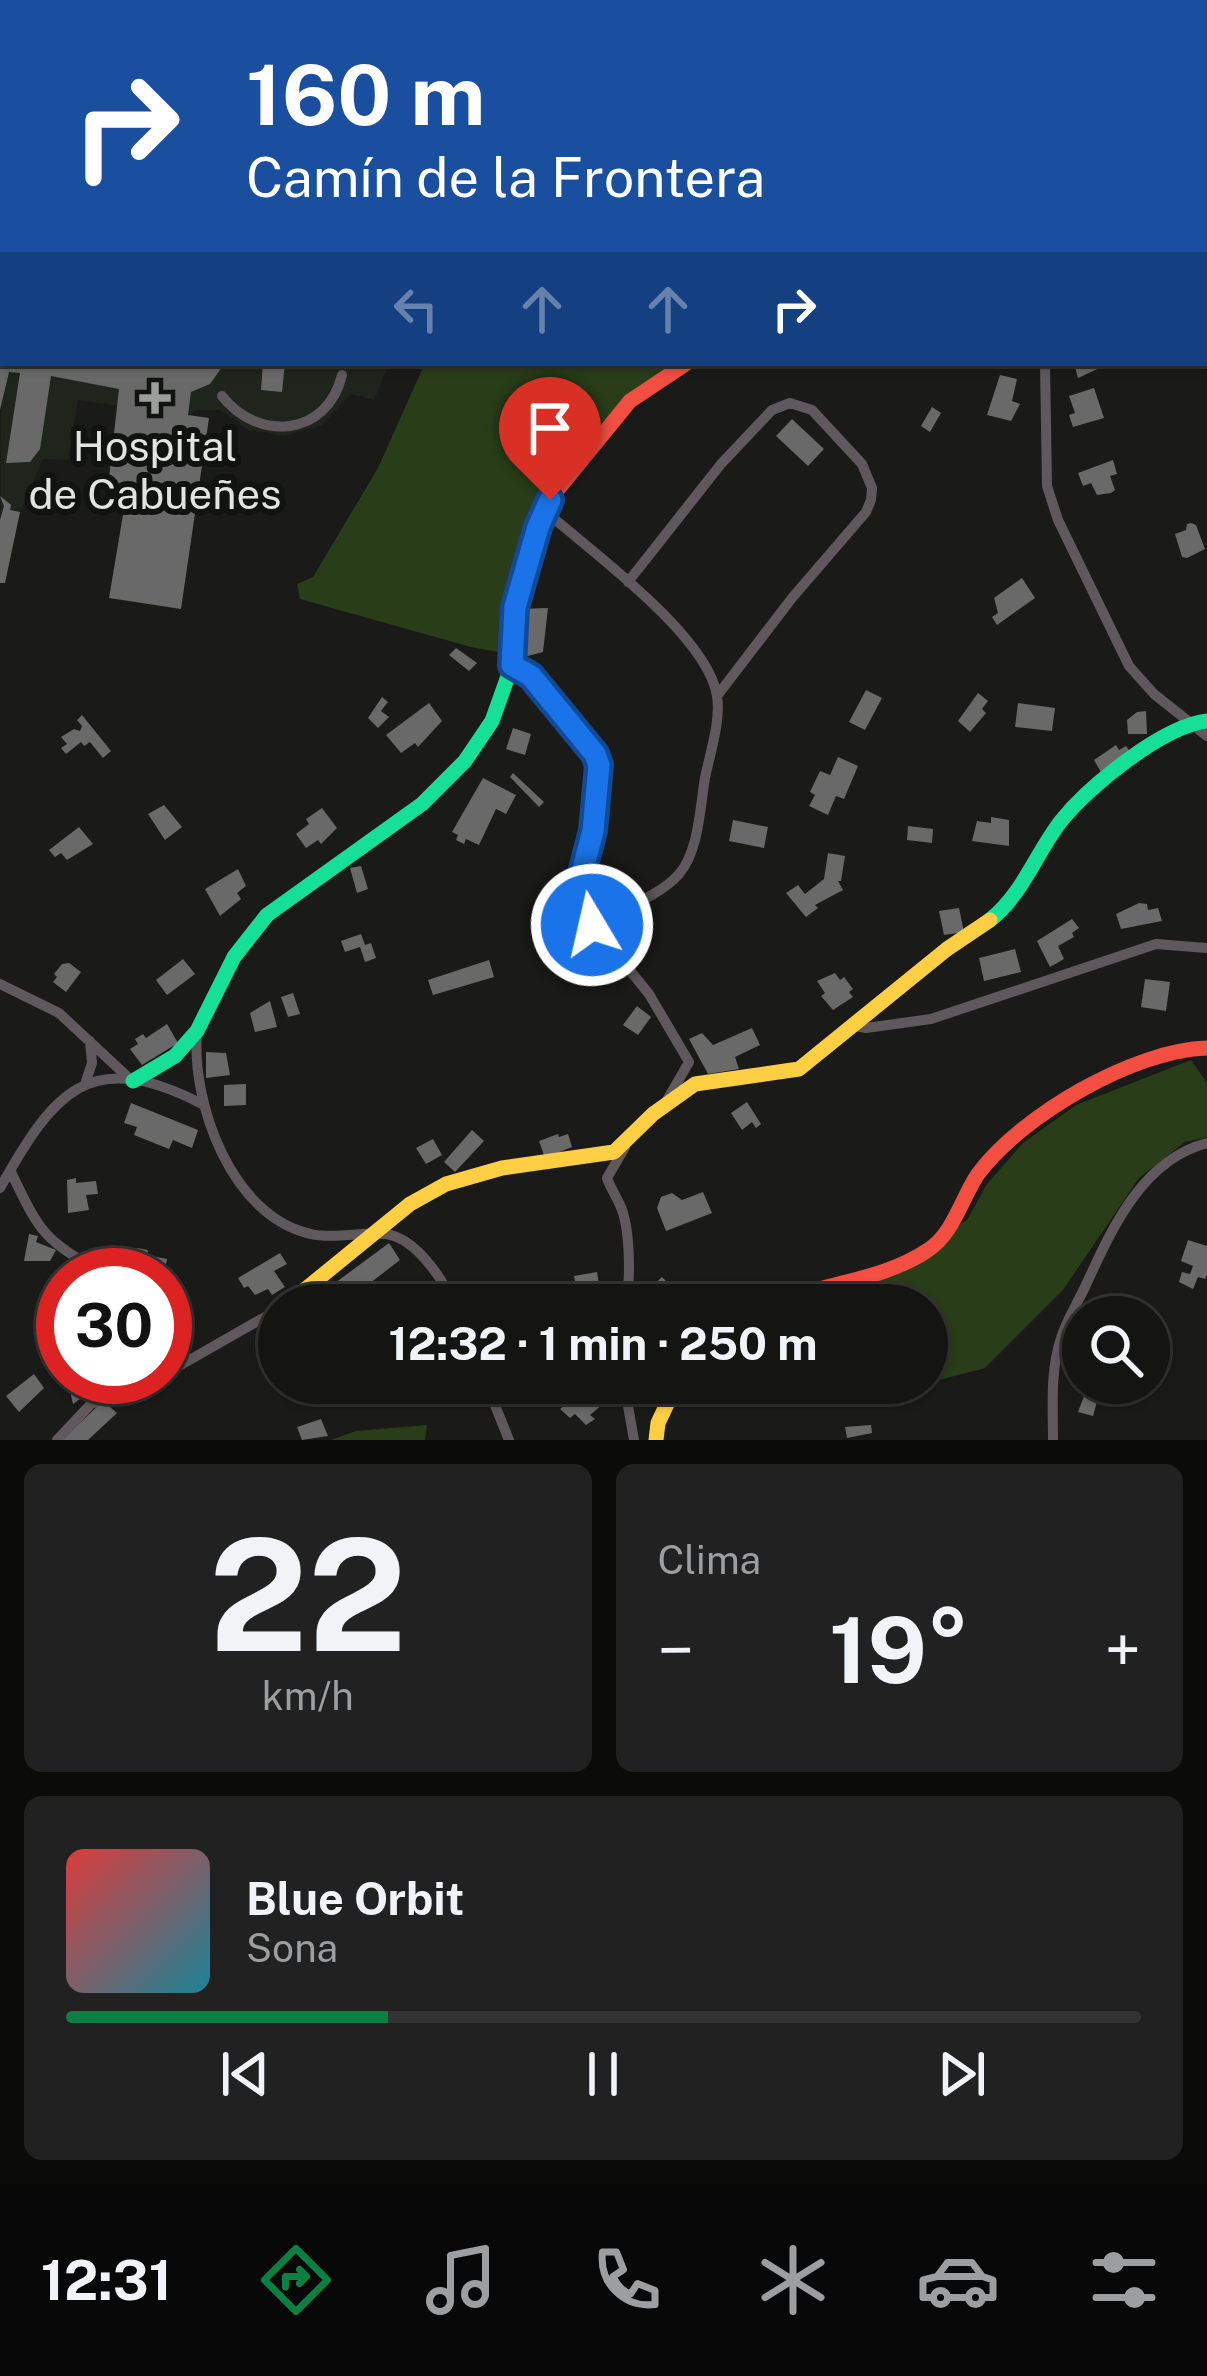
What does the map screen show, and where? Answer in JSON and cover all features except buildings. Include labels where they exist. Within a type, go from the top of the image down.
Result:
[{"type":"street","points":[[133,1081],[176,1056],[197,1031],[234,957],[267,916],[422,804],[465,761],[492,721],[512,665],[515,607],[545,511],[630,401],[682,366]]},
{"type":"street","points":[[1046,366],[1047,486],[1058,520],[1129,666],[1154,694],[1199,722],[1207,736]]},
{"type":"street","points":[[222,396],[245,419],[292,426],[331,403],[342,375]]},
{"type":"street","points":[[592,925],[658,890],[686,865],[717,696],[866,512],[872,488],[862,464],[812,410],[798,404],[772,410],[721,464],[628,582]]},
{"type":"street","points":[[545,511],[628,582],[701,656],[717,696]]},
{"type":"street","points":[[512,665],[531,676],[599,765],[593,831],[576,895],[581,914],[649,994],[689,1062],[665,1105]]},
{"type":"street","points":[[312,1284],[410,1204],[446,1184],[502,1168],[614,1152],[665,1105],[704,1081],[799,1069],[1011,901],[1061,821],[1098,783],[1199,722]]},
{"type":"street","points":[[855,1026],[931,1019],[1156,944],[1178,942],[1207,948]]},
{"type":"street","points":[[0,983],[59,1013],[133,1081]]},
{"type":"street","points":[[197,1031],[195,1059],[202,1104],[216,1142],[246,1190],[280,1226],[316,1236],[392,1235],[411,1247],[445,1284]]},
{"type":"street","points":[[86,1081],[92,1064],[90,1041]]},
{"type":"street","points":[[822,1284],[912,1259],[932,1248],[984,1167],[1075,1091],[1173,1049],[1207,1048]]},
{"type":"street","points":[[0,1188],[26,1140],[71,1089],[86,1081],[167,1086],[202,1104]]},
{"type":"street","points":[[630,1284],[621,1206],[607,1178],[632,1134]]},
{"type":"street","points":[[1053,1440],[1053,1372],[1061,1335],[1111,1231],[1144,1181],[1189,1147],[1207,1143]]},
{"type":"street","points":[[10,1170],[38,1228],[59,1248]]},
{"type":"street","points":[[192,1359],[258,1321]]},
{"type":"street","points":[[57,1440],[91,1404]]},
{"type":"street","points":[[494,1404],[509,1440]]},
{"type":"street","points":[[628,1404],[634,1440]]},
{"type":"street","points":[[656,1440],[667,1404]]},
{"type":"shaded area","points":[[1,366],[388,366],[374,400],[351,394],[322,425],[284,436],[249,430],[221,410],[188,415],[78,400],[68,460],[43,459],[20,512],[5,583],[0,583]]},
{"type":"green space","points":[[424,366],[672,366],[605,420],[552,486],[519,564],[509,654],[300,599],[297,584],[313,577],[378,468]]},
{"type":"green space","points":[[1191,1060],[1207,1083],[1207,1137],[1185,1142],[1139,1178],[1063,1290],[985,1368],[948,1378],[948,1284],[861,1284],[967,1220],[987,1184],[1023,1143],[1076,1105]]},
{"type":"green space","points":[[427,1425],[425,1440],[331,1440],[356,1431]]},
{"type":"traffic: fast","points":[[133,1081],[175,1056],[197,1031],[234,957],[267,915],[422,804],[465,761],[492,721],[512,665],[513,640]]},
{"type":"traffic: fast","points":[[990,920],[1012,898],[1061,821],[1089,791],[1149,746],[1207,721]]},
{"type":"traffic: slow","points":[[312,1284],[410,1204],[446,1184],[502,1168],[614,1152],[653,1114],[695,1084],[799,1069],[990,920]]},
{"type":"traffic: slow","points":[[656,1440],[667,1404]]},
{"type":"traffic: jam","points":[[513,640],[515,607],[550,499],[630,401],[682,366]]},
{"type":"traffic: jam","points":[[837,1284],[891,1269],[937,1243],[978,1174],[997,1152],[1051,1109],[1147,1060],[1207,1048]]},
{"type":"place","name":"Hospital de Cabueñes","points":[[155,398]]},
{"type":"route","points":[[550,500],[515,607],[512,665],[531,676],[599,765],[593,831],[576,895],[581,914],[592,925]]}]
